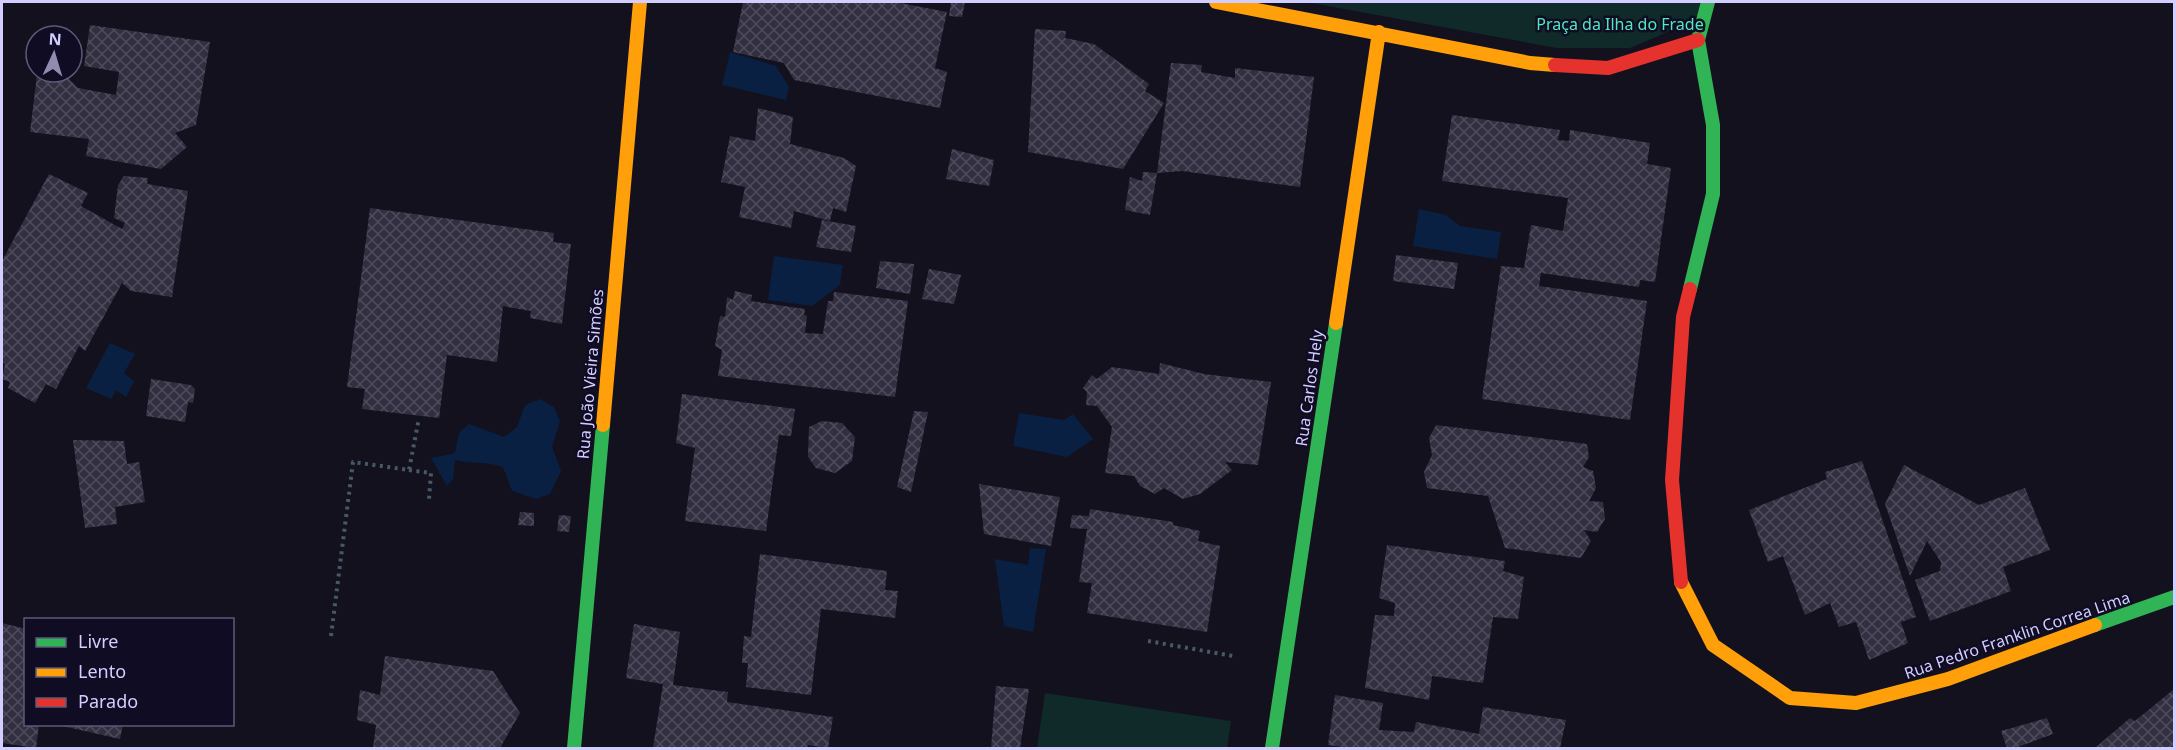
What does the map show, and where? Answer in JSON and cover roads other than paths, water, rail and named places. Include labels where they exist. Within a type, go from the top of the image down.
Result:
[{"type":"street","name":"Rua João Vieira Simões","points":[[574,748],[640,2]]},
{"type":"street","points":[[1216,2],[1530,63],[1608,68],[1698,40],[1708,2]]},
{"type":"street","name":"Rua Carlos Hely","points":[[1272,748],[1379,32]]},
{"type":"street","name":"Rua Pedro Franklin Correa Lima","points":[[1698,40],[1713,125],[1713,194],[1683,317],[1672,480],[1681,583],[1713,645],[1790,698],[1856,703],[1948,679],[2175,597]]},
{"type":"water","points":[[730,52],[776,66],[789,87],[786,100],[722,85]]},
{"type":"water","points":[[1419,209],[1446,215],[1460,226],[1501,232],[1497,259],[1413,246]]},
{"type":"water","points":[[774,256],[843,265],[840,285],[812,306],[768,300]]},
{"type":"water","points":[[110,343],[135,354],[124,373],[134,381],[126,397],[116,390],[111,399],[86,388]]},
{"type":"water","points":[[540,399],[554,407],[560,421],[552,447],[561,471],[550,494],[536,499],[512,491],[503,467],[455,460],[453,479],[447,486],[431,458],[455,453],[459,433],[469,424],[504,437],[517,427],[525,405]]},
{"type":"water","points":[[1019,413],[1064,420],[1073,414],[1093,439],[1067,457],[1013,446]]},
{"type":"water","points":[[1030,548],[1046,549],[1033,632],[1004,626],[995,559],[1028,565]]},
{"type":"park label","name":"Praça da Ilha do Frade","points":[[1620,24]]}]
